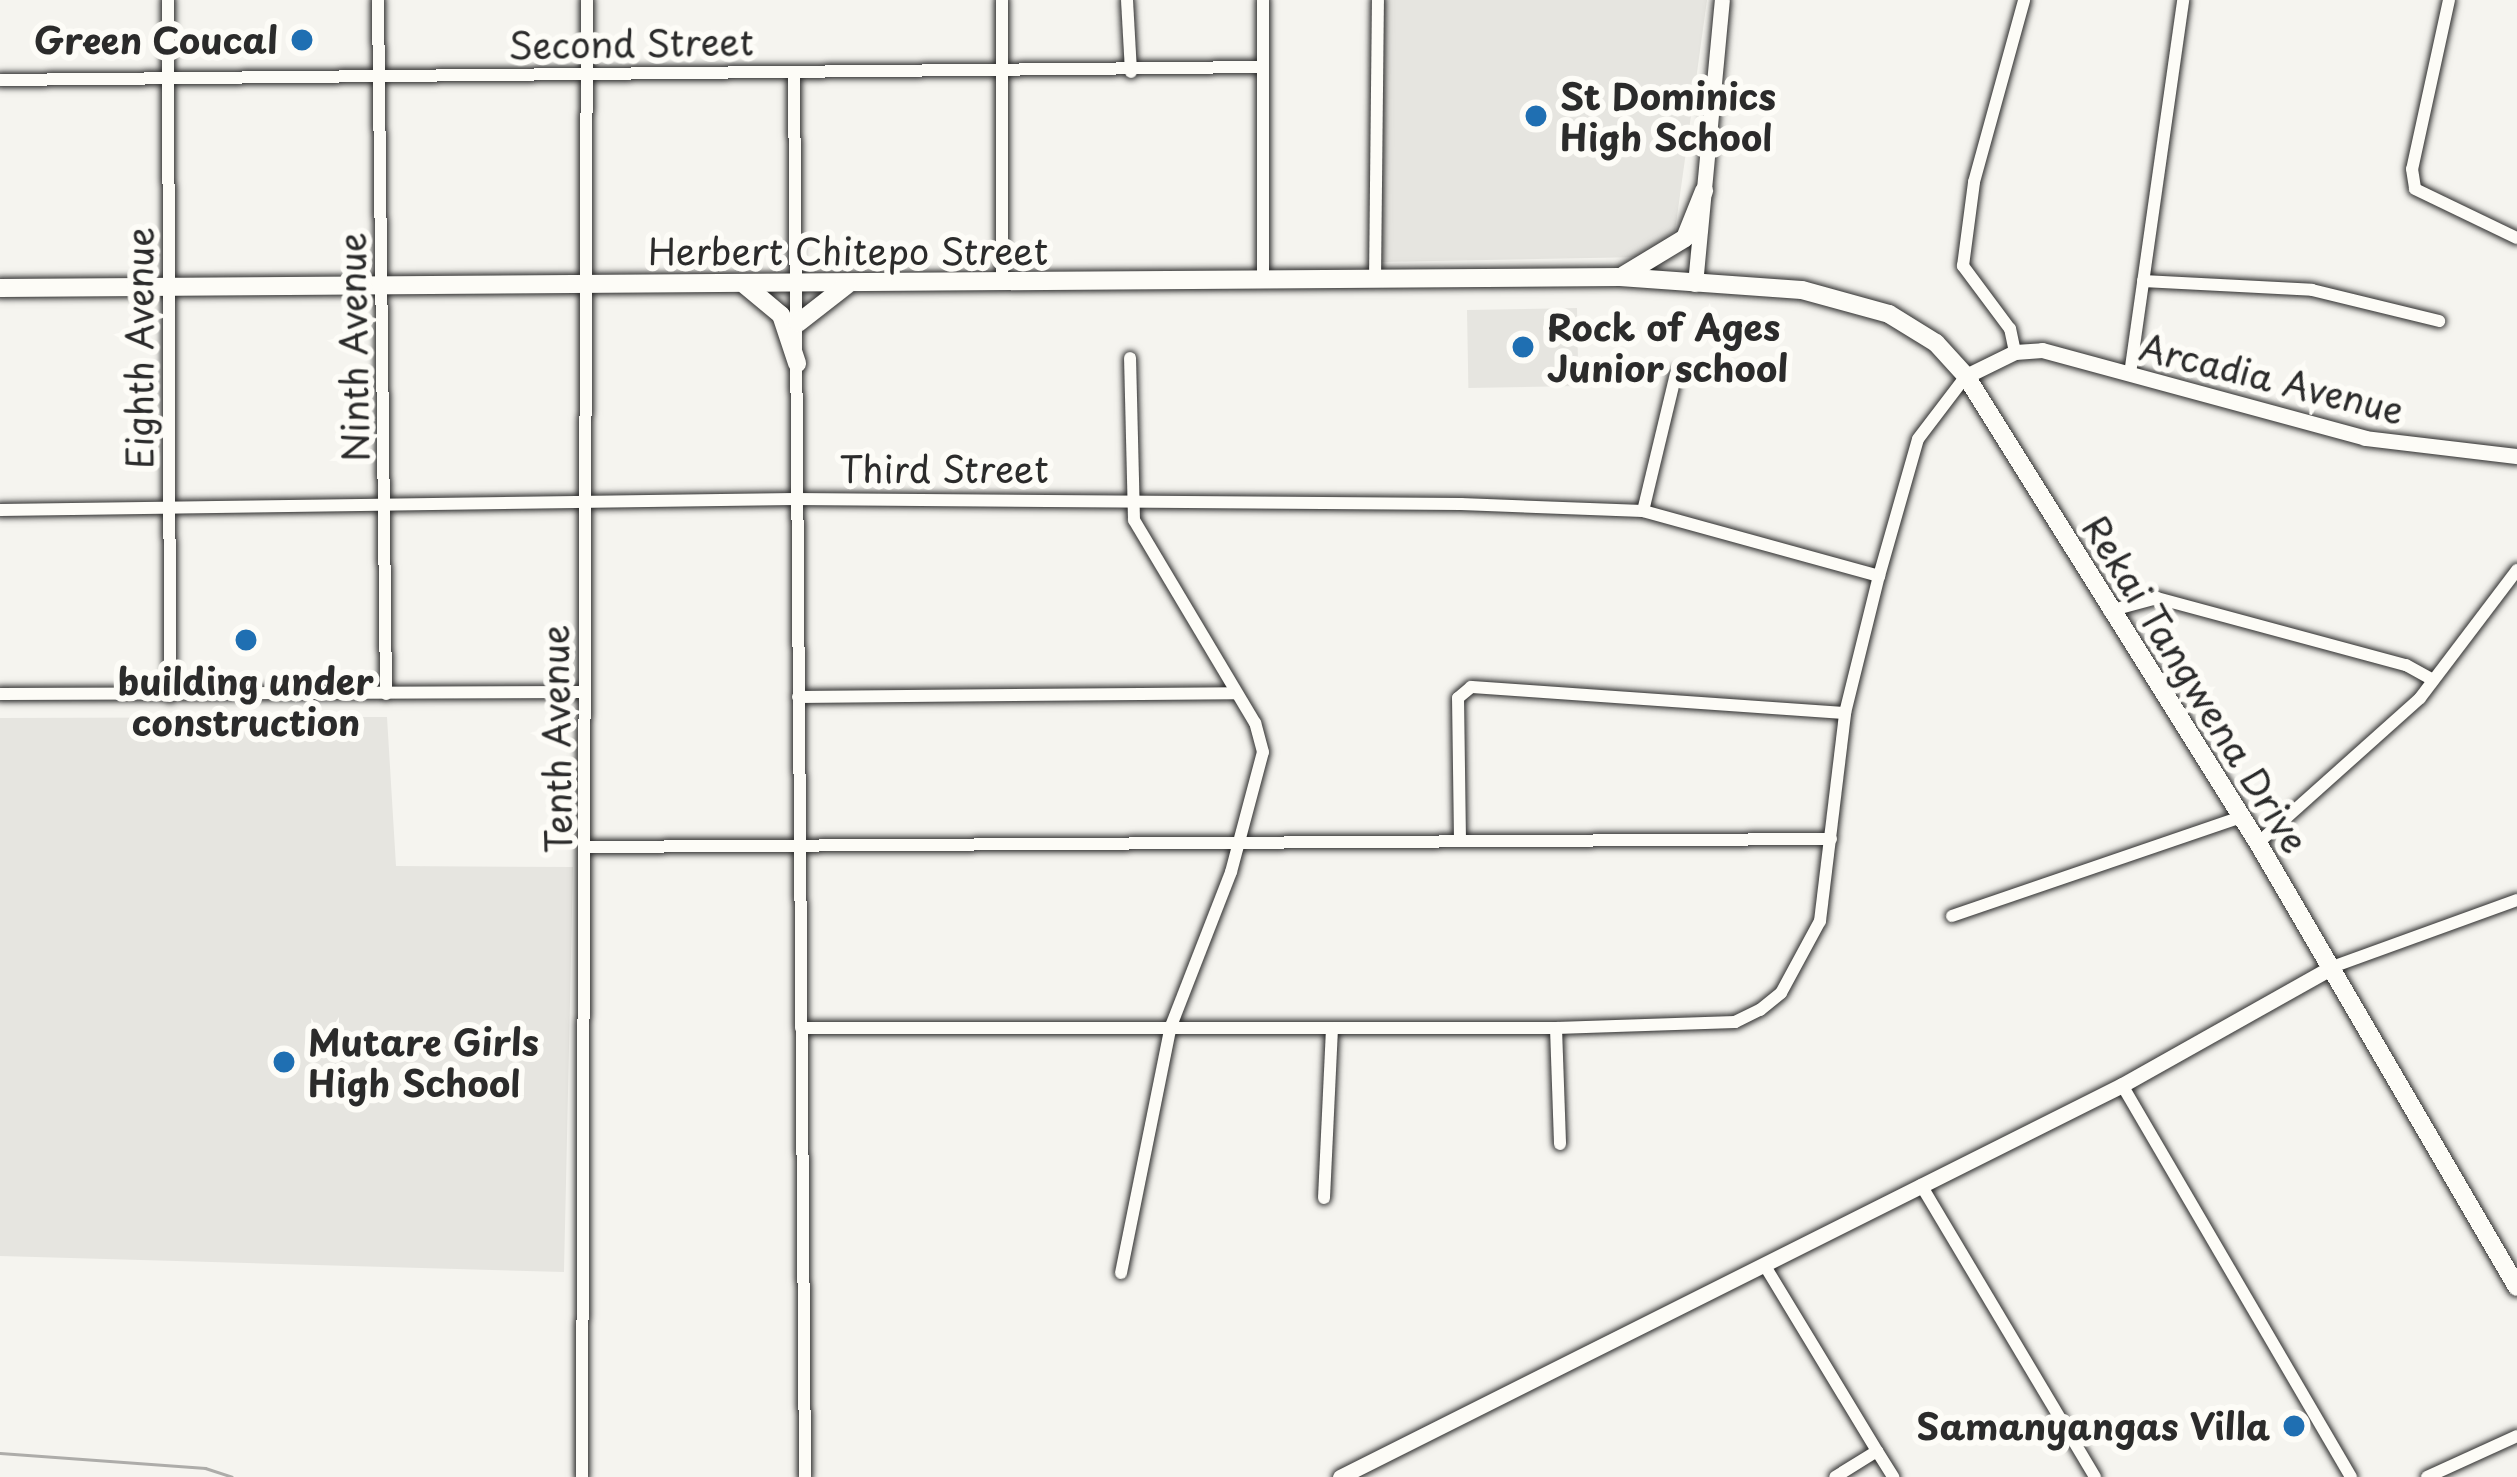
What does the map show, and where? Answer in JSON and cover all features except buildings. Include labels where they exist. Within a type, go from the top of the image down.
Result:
[{"type":"main road","points":[[1620,277],[1654,264],[1685,238],[1704,191]]},
{"type":"main road","name":"Herbert Chitepo Street","points":[[0,288],[1002,285],[1620,277],[1695,284]]},
{"type":"main road","points":[[744,284],[781,315],[797,362]]},
{"type":"main road","name":"Rekai Tangwena Drive","points":[[1695,284],[1854,302],[1915,327],[1966,376],[2108,611],[2258,844],[2517,1287]]},
{"type":"main road","points":[[798,323],[847,285]]},
{"type":"street","name":"Eighth Avenue","points":[[168,0],[170,696]]},
{"type":"street","name":"Ninth Avenue","points":[[377,0],[386,694]]},
{"type":"street","name":"Tenth Avenue","points":[[582,1477],[588,847],[583,692],[587,0]]},
{"type":"street","points":[[1002,0],[1002,285]]},
{"type":"street","points":[[1127,0],[1131,72]]},
{"type":"street","points":[[1262,282],[1263,0]]},
{"type":"street","points":[[1375,280],[1378,0]]},
{"type":"street","points":[[1695,284],[1722,0]]},
{"type":"street","points":[[801,1028],[1556,1028],[1735,1022],[1781,993],[1820,921],[1845,713],[1918,439],[1966,376],[2015,352],[2010,328],[1963,266],[1975,182],[2024,0]]},
{"type":"street","points":[[2130,374],[2183,0]]},
{"type":"street","points":[[2449,0],[2412,169],[2415,188],[2517,238]]},
{"type":"street","name":"Second Street","points":[[0,80],[1131,72],[1262,67]]},
{"type":"street","points":[[794,71],[805,1477]]},
{"type":"street","points":[[2143,281],[2312,290],[2439,321]]},
{"type":"street","name":"Arcadia Avenue","points":[[2015,352],[2042,350],[2365,438],[2517,456]]},
{"type":"street","points":[[1121,1273],[1172,1026],[1263,752],[1236,693],[1144,542],[1131,501],[1130,358]]},
{"type":"street","points":[[1642,511],[1676,374]]},
{"type":"street","name":"Third Street","points":[[0,510],[794,499],[1642,511],[1880,577]]},
{"type":"street","points":[[2258,844],[2432,680],[2517,570]]},
{"type":"street","points":[[2108,611],[2157,598],[2406,665],[2432,680]]},
{"type":"street","points":[[1460,840],[1458,698],[1471,687],[1845,713]]},
{"type":"street","points":[[0,694],[583,692]]},
{"type":"street","points":[[798,697],[1236,693]]},
{"type":"street","points":[[1952,916],[2241,817]]},
{"type":"street","points":[[588,847],[1831,839]]},
{"type":"street","points":[[1340,1477],[2122,1084],[2332,967],[2517,900]]},
{"type":"street","points":[[1324,1198],[1332,1028]]},
{"type":"street","points":[[1556,1028],[1560,1144]]},
{"type":"street","points":[[2122,1084],[2350,1477]]},
{"type":"street","points":[[1921,1185],[2095,1477]]},
{"type":"street","points":[[1765,1266],[1892,1477]]},
{"type":"street","points":[[2427,1477],[2517,1436]]},
{"type":"street","points":[[1835,1477],[1877,1451]]},
{"type":"shaded area","name":"St Dominics High School","points":[[1383,0],[1707,0],[1675,231],[1643,257],[1381,262]]},
{"type":"shaded area","name":"Rock of Ages Junior school","points":[[1577,308],[1578,386],[1468,388],[1467,310]]},
{"type":"shaded area","name":"Mutare Girls High School","points":[[387,717],[396,866],[573,867],[564,1272],[0,1256],[0,718]]},
{"type":"waterway","points":[[0,1453],[205,1468],[232,1477]]},
{"type":"place","name":"Green Coucal","points":[[302,40]]},
{"type":"place","name":"St Dominics High School","points":[[1536,116]]},
{"type":"place","name":"Rock of Ages Junior school","points":[[1523,347]]},
{"type":"place","name":"building under construction","points":[[246,640]]},
{"type":"place","name":"Mutare Girls High School","points":[[284,1062]]},
{"type":"place","name":"Samanyangas Villa","points":[[2294,1426]]}]
